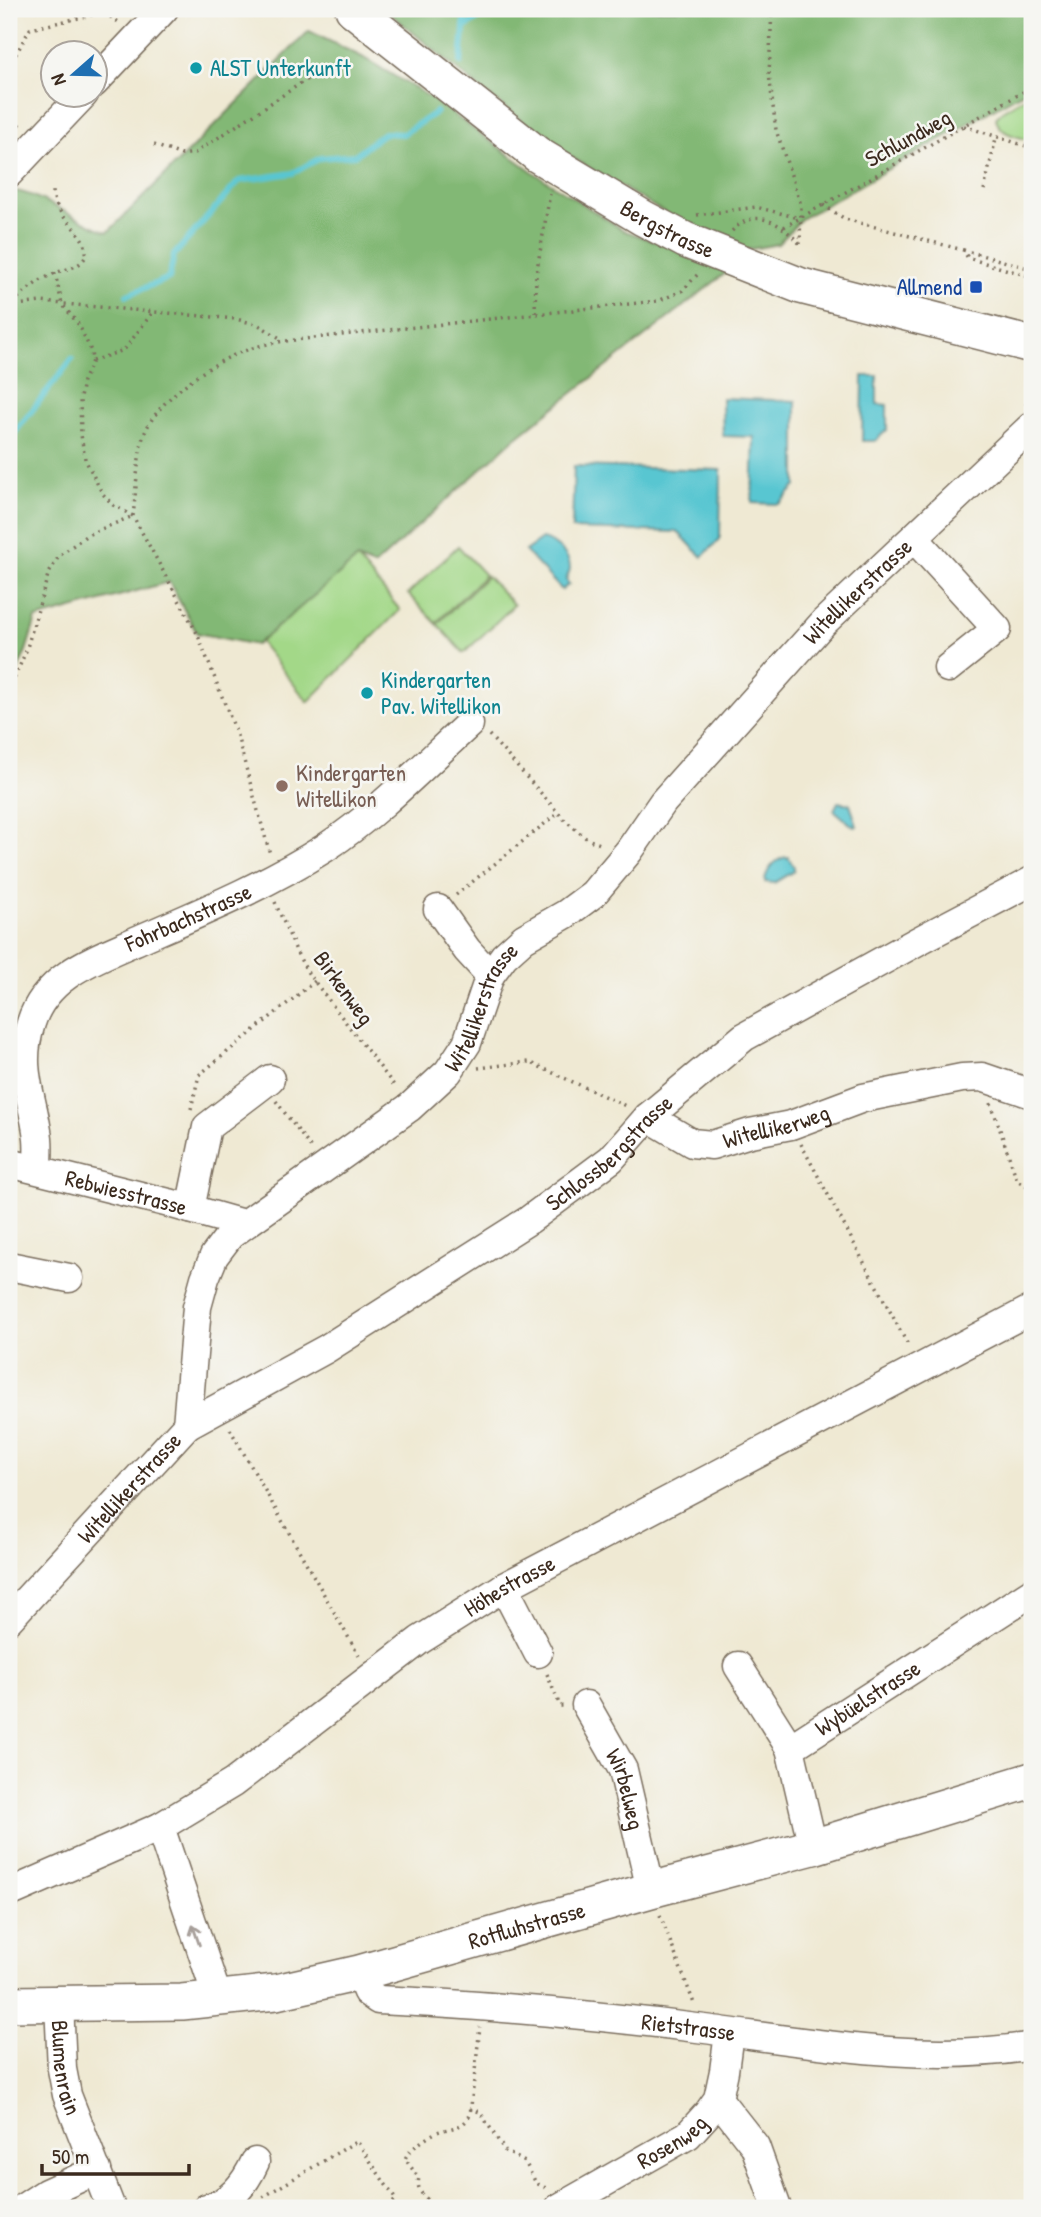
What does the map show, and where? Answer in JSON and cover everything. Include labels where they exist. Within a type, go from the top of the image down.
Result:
[{"type":"main road","name":"Bergstrasse","points":[[353,9],[554,166],[685,240],[801,286],[1032,345]]},
{"type":"main road","name":"Rotfluhstrasse","points":[[9,2004],[218,1999],[276,1992],[359,1973],[813,1847],[1032,1780]]},
{"type":"street","points":[[108,69],[164,9]]},
{"type":"street","points":[[9,173],[71,108]]},
{"type":"street","name":"Witellikerstrasse","points":[[9,1619],[187,1425],[197,1307],[214,1256],[230,1235],[410,1107],[448,1072],[467,1044],[490,975],[504,956],[524,938],[566,914],[593,894],[632,847],[663,802],[824,622],[1032,426]]},
{"type":"street","points":[[914,538],[997,629],[948,668]]},
{"type":"street","name":"Fohrbachstrasse","points":[[38,1170],[38,1138],[25,1080],[24,1053],[31,1022],[45,996],[67,974],[88,962],[271,878],[335,840],[383,803],[469,724]]},
{"type":"street","name":"Schlossbergstrasse","points":[[187,1425],[326,1349],[529,1220],[611,1158],[649,1117],[744,1037],[1032,881]]},
{"type":"street","points":[[438,909],[467,950],[490,975]]},
{"type":"street","name":"Witellikerweg","points":[[649,1117],[692,1143],[712,1145],[750,1133],[790,1125],[863,1098],[962,1077],[982,1077],[1032,1094]]},
{"type":"street","points":[[190,1209],[207,1127],[270,1079]]},
{"type":"street","name":"Rebwiesstrasse","points":[[9,1163],[243,1224]]},
{"type":"street","points":[[9,1266],[69,1278]]},
{"type":"street","name":"Höhestrasse","points":[[9,1894],[160,1827],[233,1783],[420,1640],[505,1587],[1032,1309]]},
{"type":"street","points":[[505,1587],[538,1653]]},
{"type":"street","name":"Wybüelstrasse","points":[[813,1847],[790,1748],[1032,1592]]},
{"type":"street","points":[[738,1666],[790,1748]]},
{"type":"street","name":"Wirbelweg","points":[[586,1706],[623,1770],[651,1890]]},
{"type":"street","points":[[160,1827],[218,1999]]},
{"type":"street","name":"Rietstrasse","points":[[359,1973],[368,1992],[378,2000],[483,2004],[902,2054],[1010,2050],[1032,2046]]},
{"type":"street","name":"Blumenrain","points":[[59,2003],[64,2083],[111,2208]]},
{"type":"street","name":"Rosenweg","points":[[563,2206],[688,2135],[708,2113],[718,2099],[724,2071],[717,2031]]},
{"type":"street","points":[[718,2099],[755,2146],[777,2208]]},
{"type":"street","points":[[207,2208],[216,2206],[243,2186],[255,2162]]},
{"type":"street","points":[[23,2208],[46,2193],[97,2170]]},
{"type":"path","points":[[728,235],[742,224],[758,219],[784,227],[800,244],[801,205],[776,130],[769,75],[772,9]]},
{"type":"path","points":[[9,57],[16,54],[30,29],[96,14],[106,14],[115,19],[137,39]]},
{"type":"path","points":[[154,145],[188,156],[321,71]]},
{"type":"path","name":"Schlundweg","points":[[784,227],[1032,88]]},
{"type":"path","points":[[964,126],[1032,148]]},
{"type":"path","points":[[984,190],[996,138]]},
{"type":"path","points":[[535,313],[536,275],[554,166]]},
{"type":"path","points":[[10,305],[24,291],[55,273],[78,265],[86,256],[87,249],[82,239],[53,202],[52,188]]},
{"type":"path","points":[[823,205],[845,219],[1032,269]]},
{"type":"path","points":[[691,216],[756,207],[801,219]]},
{"type":"path","points":[[963,250],[968,258],[1032,277]]},
{"type":"path","points":[[134,516],[143,439],[157,412],[174,394],[219,363],[241,352],[285,341],[659,301],[682,292],[704,265]]},
{"type":"path","points":[[55,273],[62,304],[85,334],[91,351],[92,361],[83,381],[80,398],[85,459],[102,493],[113,505],[134,516]]},
{"type":"path","points":[[10,305],[31,302],[236,319],[258,325],[285,341]]},
{"type":"path","points":[[92,361],[124,350],[153,312]]},
{"type":"path","points":[[9,691],[26,651],[48,575],[59,556],[87,535],[134,516]]},
{"type":"path","name":"Birkenweg","points":[[134,516],[197,633],[236,733],[271,878],[296,953],[410,1107]]},
{"type":"path","points":[[469,724],[492,737],[558,813],[587,839],[608,846],[632,847]]},
{"type":"path","points":[[438,909],[558,813]]},
{"type":"path","points":[[190,1113],[199,1075],[315,981]]},
{"type":"path","points":[[448,1072],[529,1062],[649,1117]]},
{"type":"path","points":[[982,1077],[1017,1180],[1032,1189]]},
{"type":"path","points":[[288,1118],[296,1129]]},
{"type":"path","points":[[790,1125],[920,1367]]},
{"type":"path","points":[[218,1409],[371,1676]]},
{"type":"path","points":[[538,1653],[560,1706],[586,1706]]},
{"type":"path","points":[[651,1890],[717,2031]]},
{"type":"path","points":[[438,2208],[419,2192],[419,2178],[405,2159],[407,2154],[435,2133],[457,2127],[467,2121],[483,2004]]},
{"type":"path","points":[[470,2109],[480,2112],[505,2151],[525,2162],[536,2183],[546,2186],[550,2193],[560,2194],[563,2206]]},
{"type":"path","points":[[254,2202],[356,2141],[396,2200],[392,2203],[396,2208]]},
{"type":"green space","points":[[385,9],[1032,9],[1032,87],[801,219],[778,244],[746,250],[712,241],[568,155],[484,92]]},
{"type":"green space","points":[[309,31],[362,57],[428,96],[536,174],[625,231],[732,268],[514,439],[374,566],[357,559],[256,645],[197,633],[169,582],[36,619],[9,691],[9,190],[45,201],[108,232]]},
{"type":"green space","points":[[1032,93],[1032,141],[1005,131],[996,118],[1002,111]]},
{"type":"green space","points":[[458,546],[485,575],[436,623],[408,594]]},
{"type":"green space","points":[[357,558],[400,610],[308,702],[260,642]]},
{"type":"green space","points":[[487,576],[514,605],[464,653],[437,624]]},
{"type":"water","points":[[863,376],[877,376],[877,404],[887,405],[887,430],[875,441],[862,441]]},
{"type":"water","points":[[722,398],[796,401],[796,486],[779,504],[752,503],[754,437],[723,436]]},
{"type":"water","points":[[574,466],[721,470],[720,539],[702,557],[678,532],[572,529]]},
{"type":"water","points":[[542,539],[560,549],[569,563],[570,570],[566,580],[569,584],[562,590],[525,551]]},
{"type":"water","points":[[838,802],[850,804],[857,826],[854,827],[834,810]]},
{"type":"water","points":[[788,857],[794,871],[774,883],[765,882],[772,865]]},
{"type":"waterway","points":[[464,28],[465,9]]},
{"type":"waterway","points":[[461,62],[464,28],[492,9]]},
{"type":"waterway","points":[[127,295],[169,278],[174,255],[239,181],[293,173],[320,158],[355,155],[384,133],[403,134],[436,112]]},
{"type":"waterway","points":[[9,440],[72,359]]},
{"type":"place","name":"ALST Unterkunft","points":[[196,68]]},
{"type":"place","name":"Allmend","points":[[976,287]]},
{"type":"place","name":"Kindergarten Pav. Witellikon","points":[[367,693]]},
{"type":"place","name":"Kindergarten Witellikon","points":[[282,786]]}]
